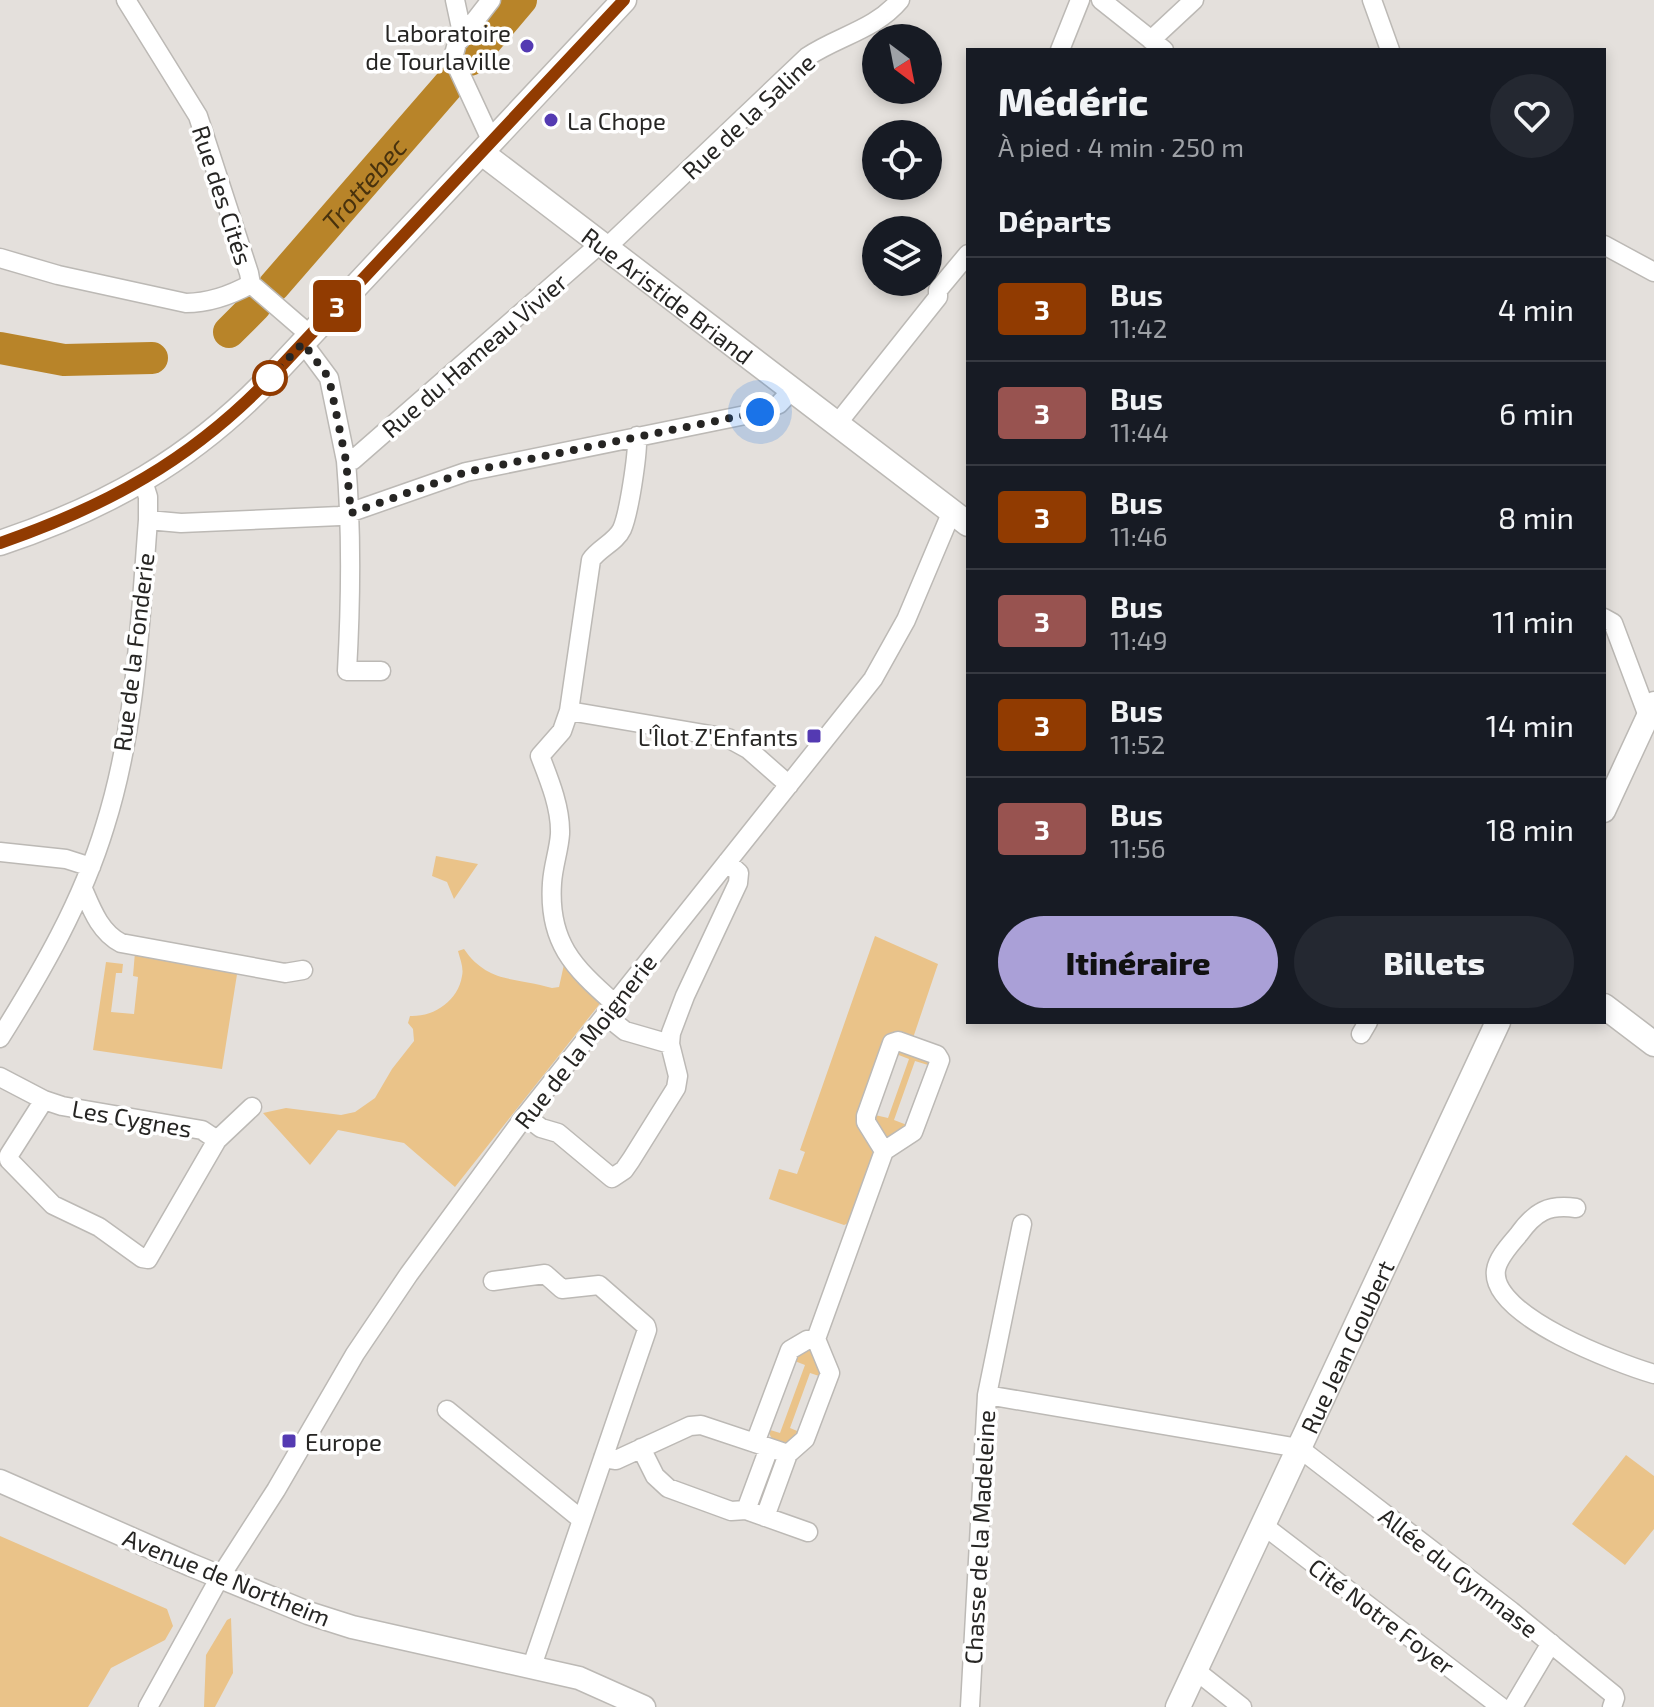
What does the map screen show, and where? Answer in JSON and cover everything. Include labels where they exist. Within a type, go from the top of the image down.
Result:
[{"type":"main road","points":[[0,543],[63,520],[143,481],[223,424],[307,339],[624,0]]},
{"type":"main road","name":"Rue Aristide Briand","points":[[487,148],[603,246],[964,520]]},
{"type":"main road","points":[[1606,1008],[1654,1044]]},
{"type":"main road","name":"Rue Jean Goubert","points":[[1178,1707],[1497,1024]]},
{"type":"street","name":"Rue des Cités","points":[[126,0],[198,116],[251,284],[307,339]]},
{"type":"street","points":[[455,0],[461,28],[453,58],[487,148]]},
{"type":"street","points":[[458,43],[491,0]]},
{"type":"street","name":"Rue de la Saline","points":[[603,246],[807,57],[871,25],[900,0]]},
{"type":"street","points":[[1061,48],[1080,0]]},
{"type":"street","points":[[1101,0],[1157,45],[1194,0]]},
{"type":"street","points":[[1372,0],[1389,48]]},
{"type":"street","name":"Rue du Hameau Vivier","points":[[346,461],[353,460],[603,246]]},
{"type":"street","points":[[1606,246],[1654,272]]},
{"type":"street","points":[[837,424],[938,297],[938,290],[966,256]]},
{"type":"street","points":[[0,258],[58,275],[186,303],[232,294],[251,284]]},
{"type":"street","points":[[307,339],[329,378],[346,461],[351,513],[352,582],[347,671],[381,671]]},
{"type":"street","points":[[148,520],[181,523],[340,516],[466,472],[760,412],[779,404],[792,390]]},
{"type":"street","points":[[637,436],[638,451],[621,531],[591,560],[569,711],[562,731],[540,756],[550,783],[560,833],[551,903],[566,954],[625,1031],[670,1044]]},
{"type":"street","name":"Rue de la Fonderie","points":[[0,1038],[32,987],[83,889],[106,825],[125,742],[136,661],[148,520],[148,497],[143,481]]},
{"type":"street","name":"Rue de la Moignerie","points":[[148,1707],[220,1577],[383,1311],[525,1116],[852,708],[884,663],[964,520]]},
{"type":"street","points":[[1606,619],[1613,623],[1651,709],[1606,807]]},
{"type":"street","points":[[569,711],[728,738],[748,749],[789,785]]},
{"type":"street","points":[[0,852],[66,859],[91,867]]},
{"type":"street","points":[[525,1116],[541,1128],[558,1133],[612,1178],[619,1174],[663,1112],[676,1088],[677,1065],[670,1044],[671,1033],[738,883],[739,873],[727,862]]},
{"type":"street","points":[[83,889],[102,928],[121,943],[285,973],[303,970]]},
{"type":"street","points":[[765,1517],[788,1454],[805,1439],[830,1373],[816,1339],[884,1151],[913,1132],[940,1060],[937,1055],[898,1041],[892,1043],[866,1116],[866,1122],[884,1151]]},
{"type":"street","name":"Les Cygnes","points":[[0,1077],[62,1106],[202,1130],[217,1140]]},
{"type":"street","name":"Les Cygnes","points":[[44,1100],[9,1155],[9,1160],[53,1205],[93,1223],[142,1258],[148,1259],[217,1140],[252,1107]]},
{"type":"street","points":[[1576,1208],[1561,1206],[1542,1209],[1529,1219],[1496,1269],[1499,1287],[1514,1305],[1558,1333],[1594,1353],[1654,1374]]},
{"type":"street","points":[[987,1395],[1022,1224]]},
{"type":"street","points":[[493,1281],[545,1274],[562,1289],[599,1285],[646,1326],[646,1335],[532,1666]]},
{"type":"street","points":[[746,1510],[790,1350],[807,1340],[816,1339]]},
{"type":"street","name":"Chasse de la Madeleine","points":[[970,1707],[987,1395],[1299,1448]]},
{"type":"street","points":[[447,1410],[582,1520]]},
{"type":"street","points":[[603,1458],[616,1460],[690,1426],[701,1425],[788,1454]]},
{"type":"street","points":[[641,1448],[655,1476],[668,1488],[731,1511],[746,1510],[808,1532]]},
{"type":"street","name":"Allée du Gymnase","points":[[1299,1448],[1551,1643],[1614,1703]]},
{"type":"street","name":"Avenue de Northeim","points":[[0,1481],[308,1613],[352,1627],[579,1678],[644,1707]]},
{"type":"street","name":"Cité Notre Foyer","points":[[1263,1525],[1501,1707]]},
{"type":"street","points":[[1513,1707],[1551,1643]]},
{"type":"street","points":[[1195,1670],[1242,1707]]},
{"type":"shaded area","points":[[436,856],[478,864],[454,899],[447,882],[432,876]]},
{"type":"shaded area","points":[[875,936],[938,964],[913,1038],[895,1032],[885,1037],[856,1118],[875,1157],[851,1222],[844,1225],[769,1199],[779,1169],[797,1174],[805,1152],[800,1150]]},
{"type":"shaded area","points":[[464,949],[473,960],[493,974],[552,988],[559,987],[565,960],[602,1001],[455,1187],[404,1143],[338,1130],[310,1165],[263,1113],[286,1108],[341,1115],[355,1112],[375,1098],[414,1041],[413,1029],[408,1023],[410,1016],[428,1014],[444,1006],[456,993],[462,973],[458,951]]},
{"type":"shaded area","points":[[135,952],[238,968],[222,1069],[93,1050],[106,962],[123,964],[122,973],[116,973],[111,1012],[134,1014],[138,977],[133,976]]},
{"type":"shaded area","points":[[899,1050],[929,1060],[928,1065],[915,1061],[894,1120],[907,1125],[889,1142],[872,1122],[875,1115],[888,1118],[909,1059],[896,1054]]},
{"type":"shaded area","points":[[807,1348],[815,1351],[822,1377],[810,1373],[790,1428],[802,1433],[789,1445],[773,1441],[767,1429],[780,1433],[805,1365],[792,1360]]},
{"type":"shaded area","points":[[1626,1455],[1654,1476],[1654,1529],[1625,1565],[1572,1524]]},
{"type":"shaded area","points":[[0,1536],[167,1609],[173,1626],[165,1640],[111,1668],[88,1707],[0,1707]]},
{"type":"shaded area","points":[[231,1618],[233,1673],[215,1707],[204,1707],[206,1655]]},
{"type":"waterway","name":"Trottebec","points":[[470,60],[521,0]]},
{"type":"waterway","name":"Trottebec","points":[[274,286],[453,80]]},
{"type":"waterway","name":"Trottebec","points":[[229,332],[255,306]]},
{"type":"waterway","name":"Trottebec","points":[[0,348],[64,360],[152,358]]},
{"type":"bus line","name":"3","points":[[0,543],[63,520],[122,493],[187,452],[223,424],[270,378],[624,0]]},
{"type":"place","name":"Laboratoire de Tourlaville","points":[[527,46]]},
{"type":"place","name":"La Chope","points":[[551,120]]},
{"type":"place","name":"L'Îlot Z'Enfants","points":[[814,736]]},
{"type":"place","name":"Europe","points":[[289,1441]]},
{"type":"route","points":[[270,378],[303,343],[323,367],[329,378],[346,461],[351,513],[466,472],[760,412]]}]
